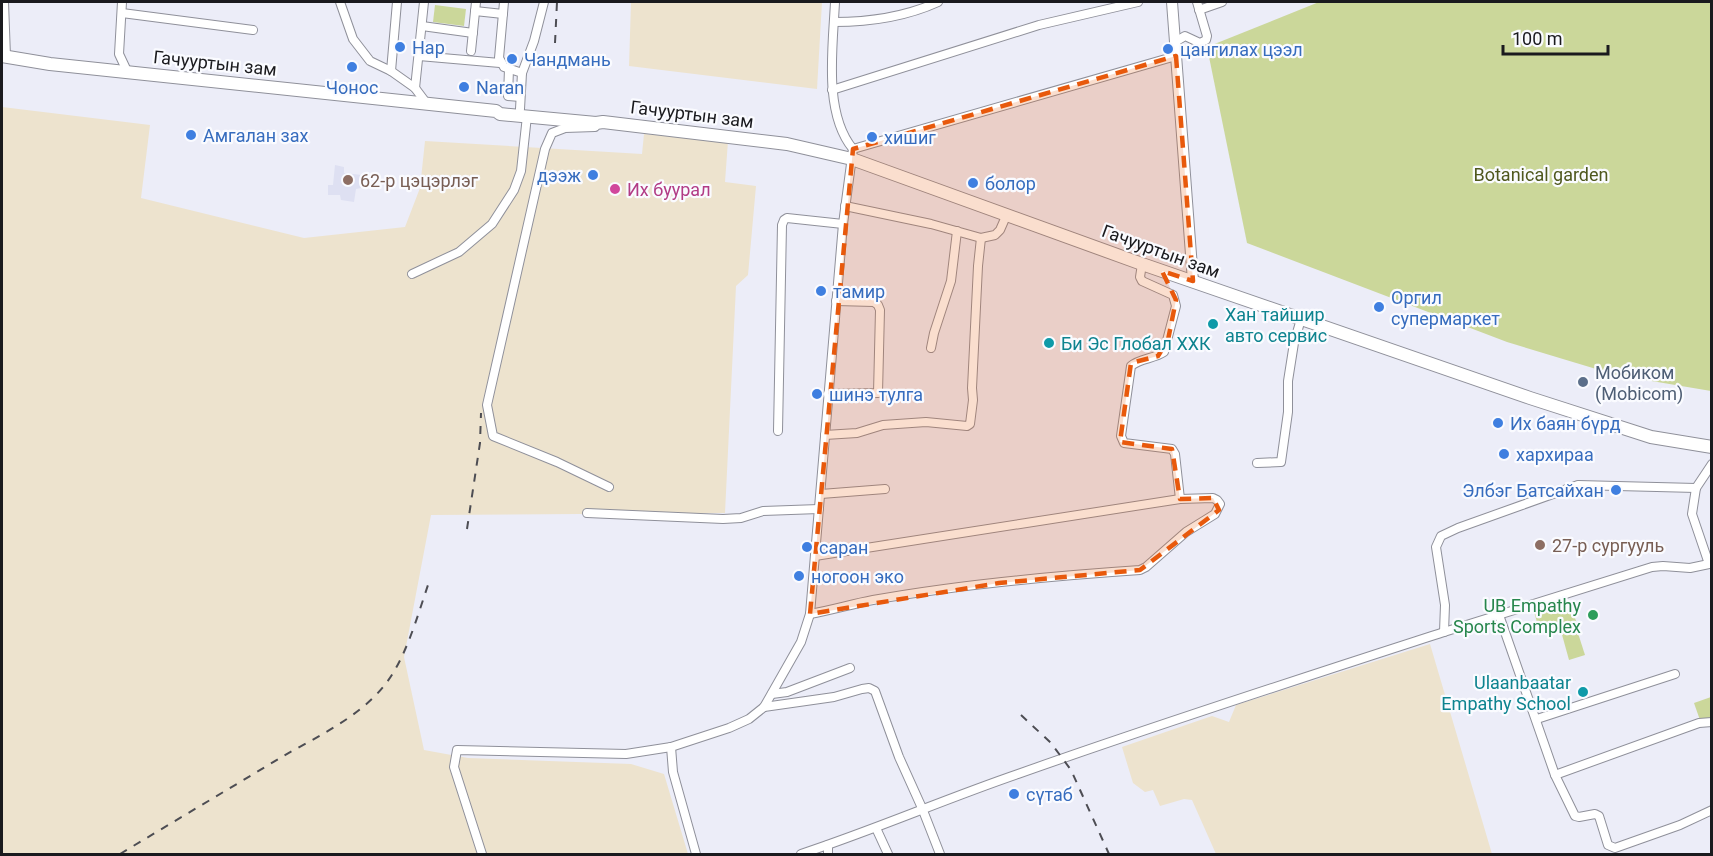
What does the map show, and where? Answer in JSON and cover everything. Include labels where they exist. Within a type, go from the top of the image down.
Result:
[{"type":"highway","name":"Гачууртын зам","points":[[4,56],[50,64],[496,111],[500,114],[523,107],[603,124],[787,144],[853,154],[1142,264],[1301,319],[1651,437],[1705,447]]},
{"type":"main road","points":[[1172,2],[1192,281]]},
{"type":"street","points":[[4,2],[4,56]]},
{"type":"street","points":[[122,2],[119,54],[126,71]]},
{"type":"street","points":[[340,2],[353,39],[370,61],[391,71],[415,88],[427,104]]},
{"type":"street","points":[[391,71],[397,2]]},
{"type":"street","points":[[415,88],[424,2]]},
{"type":"street","points":[[500,63],[504,2]]},
{"type":"street","points":[[412,274],[459,252],[492,224],[514,190],[521,171],[522,73],[534,41],[544,2]]},
{"type":"street","points":[[482,855],[456,776],[454,767],[457,750],[626,754],[671,747],[729,728],[749,719],[764,708],[801,642],[810,614],[843,224],[853,154],[836,114],[832,90],[835,2]]},
{"type":"street","points":[[834,22],[858,22],[902,15],[939,2]]},
{"type":"street","points":[[832,90],[1039,25],[1137,2]]},
{"type":"street","points":[[1175,42],[1185,36],[1200,42],[1206,40],[1207,36],[1198,6],[1222,2]]},
{"type":"street","points":[[471,51],[476,6],[503,14]]},
{"type":"street","points":[[122,13],[253,30]]},
{"type":"street","points":[[422,26],[473,33]]},
{"type":"street","points":[[419,56],[500,63],[522,73]]},
{"type":"street","points":[[853,154],[1176,56]]},
{"type":"street","points":[[509,69],[508,96],[523,107]]},
{"type":"street","points":[[603,124],[565,128],[552,133],[545,149],[488,405],[493,436],[558,462],[609,487]]},
{"type":"street","points":[[845,206],[981,238],[995,235],[1000,230],[1007,214]]},
{"type":"street","points":[[778,431],[782,225],[787,218],[843,224]]},
{"type":"street","points":[[931,348],[951,281],[957,231]]},
{"type":"street","points":[[825,435],[857,433],[883,426],[926,422],[967,426],[970,424],[981,238]]},
{"type":"street","points":[[1142,264],[1140,277],[1142,281],[1173,295],[1176,306],[1164,352],[1131,366],[1120,436],[1124,442],[1172,449],[1175,454],[1180,499]]},
{"type":"street","points":[[828,394],[878,393],[880,309],[878,304],[836,301]]},
{"type":"street","points":[[1257,463],[1281,462],[1288,412],[1287,381],[1301,319]]},
{"type":"street","points":[[801,855],[828,850],[922,808],[1201,710],[1444,632],[1653,567],[1690,568],[1710,564],[1692,514],[1696,489],[1712,464]]},
{"type":"street","points":[[1444,632],[1445,605],[1436,547],[1441,536],[1578,485],[1696,489]]},
{"type":"street","points":[[821,494],[885,489]]},
{"type":"street","points":[[810,614],[871,601],[999,583],[1140,570],[1186,532],[1215,514],[1220,504],[1213,498],[1180,499],[815,556]]},
{"type":"street","points":[[587,513],[723,519],[741,518],[763,511],[819,509]]},
{"type":"street","points":[[1499,615],[1555,775],[1575,816],[1595,814],[1599,816],[1608,844],[1615,848],[1680,825],[1712,810]]},
{"type":"street","points":[[772,694],[787,692],[850,668]]},
{"type":"street","points":[[1537,719],[1676,674]]},
{"type":"street","points":[[764,708],[872,689],[877,695],[899,757],[940,855]]},
{"type":"street","points":[[1555,775],[1699,723],[1712,722]]},
{"type":"street","points":[[671,747],[673,772],[696,855]]},
{"type":"street","points":[[876,828],[888,855]]},
{"type":"highlighted area","points":[[1176,56],[1193,281],[1162,271],[1176,300],[1168,340],[1158,356],[1131,363],[1120,442],[1172,449],[1180,499],[1213,498],[1219,510],[1140,570],[999,583],[810,614],[853,149]]},
{"type":"shaded area","points":[[631,2],[822,2],[817,89],[629,66]]},
{"type":"shaded area","points":[[2,107],[150,125],[141,198],[304,238],[405,227],[420,188],[425,141],[642,154],[644,134],[728,141],[725,182],[756,186],[748,275],[736,286],[725,513],[431,515],[404,657],[424,750],[468,758],[631,764],[664,774],[688,854],[2,854]]},
{"type":"shaded area","name":"62-р цэцэрлэг","points":[[335,165],[344,167],[344,173],[362,175],[361,188],[356,189],[354,202],[341,200],[340,195],[328,195],[328,185],[333,185]]},
{"type":"shaded area","points":[[1430,644],[1492,854],[1216,854],[1192,800],[1184,799],[1160,806],[1153,790],[1145,792],[1133,783],[1122,747],[1212,716],[1229,722],[1236,705]]},
{"type":"green space","name":"Botanical garden","points":[[1319,2],[1711,2],[1711,391],[1616,375],[1507,342],[1247,243],[1207,47]]},
{"type":"green space","points":[[435,5],[466,9],[464,26],[433,22]]},
{"type":"green space","points":[[1569,600],[1576,621],[1540,632],[1534,612]]},
{"type":"green space","points":[[1576,627],[1585,655],[1569,660],[1561,631]]},
{"type":"green space","points":[[1711,697],[1711,719],[1701,723],[1694,703]]},
{"type":"railway","points":[[555,43],[557,2]]},
{"type":"railway","points":[[467,529],[480,443],[481,413]]},
{"type":"railway","points":[[120,854],[337,725],[364,706],[387,682],[394,671],[411,634],[429,582]]},
{"type":"railway","points":[[1021,715],[1051,743],[1071,770],[1109,854]]},
{"type":"place","name":"Нар","points":[[400,47]]},
{"type":"place","name":"цангилах цээл","points":[[1168,49]]},
{"type":"place","name":"Чандмань","points":[[512,59]]},
{"type":"place","name":"Чонос","points":[[352,67]]},
{"type":"place","name":"Naran","points":[[464,87]]},
{"type":"place","name":"Амгалан зах","points":[[191,135]]},
{"type":"place","name":"хишиг","points":[[872,137]]},
{"type":"place","name":"дээж","points":[[593,175]]},
{"type":"place","name":"62-р цэцэрлэг","points":[[348,180]]},
{"type":"place","name":"болор","points":[[973,183]]},
{"type":"place","name":"Их буурал","points":[[615,189]]},
{"type":"place","name":"тамир","points":[[821,291]]},
{"type":"place","name":"Оргил супермаркет","points":[[1379,307]]},
{"type":"place","name":"Хан тайшир авто сервис","points":[[1213,324]]},
{"type":"place","name":"Би Эс Глобал ХХК","points":[[1049,343]]},
{"type":"place","name":"Мобиком (Mobicom)","points":[[1583,382]]},
{"type":"place","name":"шинэ тулга","points":[[817,394]]},
{"type":"place","name":"Их баян бүрд","points":[[1498,423]]},
{"type":"place","name":"хархираа","points":[[1504,454]]},
{"type":"place","name":"Элбэг Батсайхан","points":[[1616,490]]},
{"type":"place","name":"27-р сургууль","points":[[1540,545]]},
{"type":"place","name":"саран","points":[[807,547]]},
{"type":"place","name":"ногоон эко","points":[[799,576]]},
{"type":"place","name":"UB Empathy Sports Complex","points":[[1593,615]]},
{"type":"place","name":"Ulaanbaatar Empathy School","points":[[1583,692]]},
{"type":"place","name":"сүтаб","points":[[1014,794]]}]
